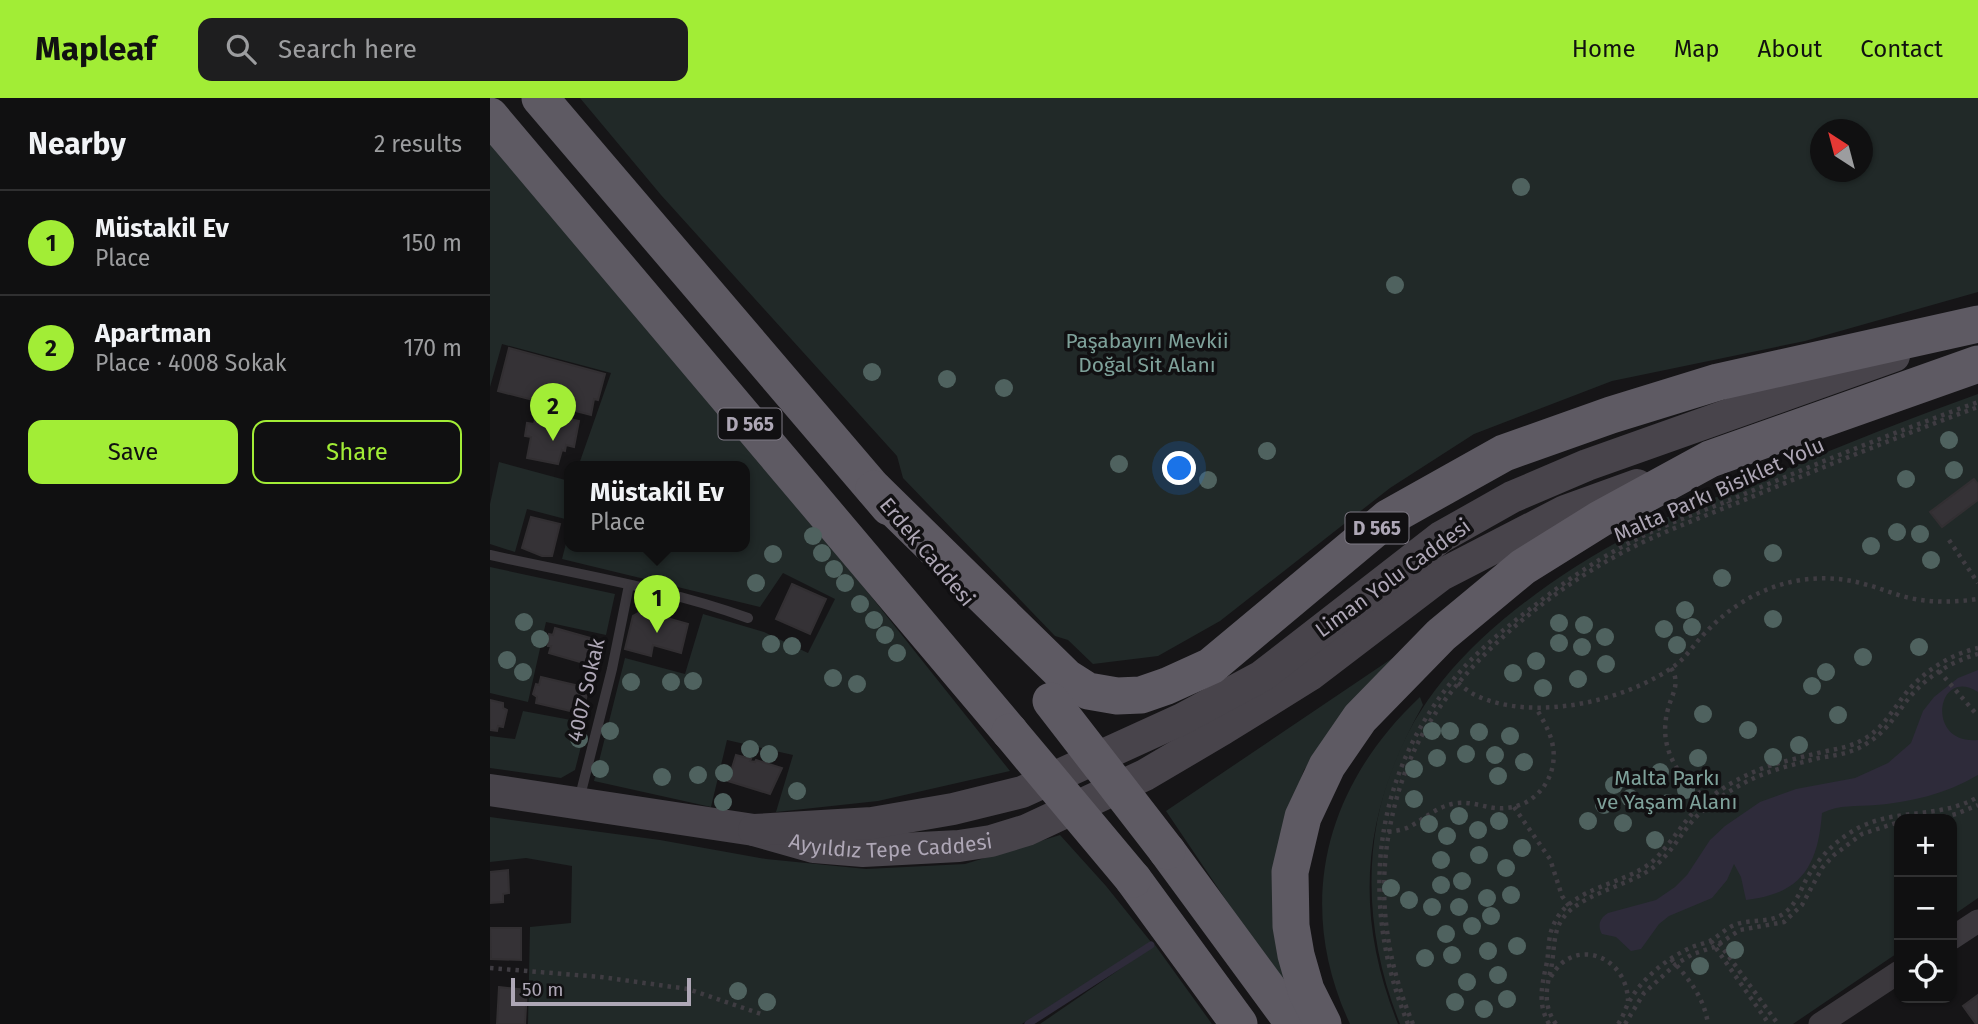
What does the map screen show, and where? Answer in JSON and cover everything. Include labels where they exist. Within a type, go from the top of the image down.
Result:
[{"type":"highway","name":"Erdek Caddesi","points":[[540,98],[1051,701],[1167,851],[1294,1024]]},
{"type":"highway","name":"D 565","points":[[490,116],[1133,879],[1239,1024]]},
{"type":"highway","name":"D 565","points":[[874,489],[1066,677],[1088,691],[1117,696],[1141,695],[1211,666],[1388,518],[1504,453],[1611,415],[1718,382],[1978,325]]},
{"type":"highway","name":"Liman Yolu Caddesi","points":[[1710,459],[1978,364]]},
{"type":"highway","points":[[1323,1024],[1306,990],[1296,955],[1291,926],[1290,872],[1303,817],[1327,766],[1360,719],[1441,635],[1524,567],[1600,519],[1710,459]]},
{"type":"main road","name":"Liman Yolu Caddesi","points":[[1022,792],[1182,719],[1262,676],[1441,537],[1512,497],[1587,466],[1978,325]]},
{"type":"main road","name":"Liman Yolu Caddesi","points":[[1027,830],[1145,775],[1310,676],[1441,575],[1565,511],[1710,459]]},
{"type":"main road","name":"Ayyıldız Tepe Caddesi","points":[[490,790],[754,830],[814,846],[863,851],[959,846],[991,841],[1027,830]]},
{"type":"main road","name":"Ayyıldız Tepe Caddesi","points":[[754,830],[872,823],[953,809],[1022,792]]},
{"type":"street","points":[[1957,935],[1978,921]]},
{"type":"street","points":[[1820,1024],[1894,975]]},
{"type":"lane","points":[[490,555],[628,585],[721,608],[748,618]]},
{"type":"lane","name":"4007 Sokak","points":[[578,804],[612,669],[628,585]]},
{"type":"path","name":"Malta Parkı Bisiklet Yolu","points":[[1408,1024],[1386,963],[1381,930],[1378,897],[1383,832],[1390,800],[1414,739],[1450,684],[1519,617],[1557,588],[1636,539],[1878,438],[1978,402]]},
{"type":"path","points":[[1413,1024],[1401,993],[1386,929],[1384,875],[1388,832],[1405,771],[1419,741],[1435,713],[1458,683],[1505,637],[1560,592],[1639,544],[1880,443],[1978,407]]},
{"type":"path","points":[[1949,540],[1978,583]]},
{"type":"path","points":[[1458,683],[1475,695],[1505,704],[1536,708],[1592,702],[1639,686],[1671,668],[1733,608],[1767,589],[1784,584],[1823,578],[1844,580],[1915,599],[1940,602],[1978,599]]},
{"type":"path","points":[[1711,802],[1747,775],[1840,749],[1865,738],[1884,723],[1900,700],[1927,673],[1950,659],[1978,648]]},
{"type":"path","points":[[1549,1024],[1540,998],[1542,982],[1553,925],[1570,907],[1591,892],[1637,872],[1652,862],[1692,814],[1749,780],[1780,769],[1848,752],[1868,743],[1895,719],[1916,689],[1939,671],[1978,654]]},
{"type":"path","points":[[1671,668],[1675,673],[1676,684],[1665,724],[1670,755],[1686,782],[1711,802]]},
{"type":"path","points":[[1939,671],[1978,716]]},
{"type":"path","points":[[1388,832],[1408,828],[1434,810],[1458,803],[1501,809],[1532,799],[1541,790],[1552,769],[1554,758],[1551,738],[1536,708]]},
{"type":"path","points":[[1618,1024],[1629,1002],[1654,972],[1671,958],[1711,940],[1738,923],[1781,915],[1796,901],[1817,863],[1829,849],[1858,828],[1893,816],[1928,814],[1978,797]]},
{"type":"path","points":[[1956,814],[1978,805]]},
{"type":"path","points":[[1514,807],[1550,859],[1562,897],[1570,907]]},
{"type":"path","points":[[1625,1024],[1644,993],[1676,964],[1713,947],[1740,930],[1784,922],[1802,905],[1817,875],[1834,855],[1862,834],[1894,824]]},
{"type":"path","points":[[1556,1024],[1548,1011],[1546,997],[1558,927],[1570,907]]},
{"type":"path","points":[[1711,940],[1713,947],[1768,1024]]},
{"type":"path","points":[[1719,943],[1778,1024]]},
{"type":"path","points":[[1548,984],[1554,971],[1564,962],[1577,956],[1604,958],[1615,965],[1624,976],[1629,1002]]},
{"type":"path","points":[[1671,958],[1698,992],[1708,1024]]},
{"type":"path","points":[[490,968],[601,977],[688,989],[764,1016]]},
{"type":"green space","name":"Paşabayırı Mevkii Doğal Sit Alanı","points":[[580,98],[1978,98],[1978,292],[1805,341],[1612,381],[1474,434],[1390,488],[1220,621],[1158,656],[1093,664],[1068,640],[1055,636],[903,478],[897,456],[661,195]]},
{"type":"green space","points":[[490,138],[804,512],[1010,771],[878,801],[776,812],[793,755],[727,740],[711,807],[594,781],[625,658],[685,674],[703,614],[764,632],[808,653],[835,599],[783,573],[760,607],[562,559],[564,551],[750,552],[750,461],[580,461],[611,373],[502,344],[490,387]]},
{"type":"green space","name":"Malta Parkı ve Yaşam Alanı","points":[[1978,394],[1978,898],[1957,913],[1957,814],[1894,814],[1894,955],[1793,1024],[1400,1024],[1385,980],[1376,935],[1372,890],[1374,846],[1381,802],[1396,759],[1416,719],[1443,680],[1483,637],[1530,598],[1580,564],[1630,535],[1679,512]]},
{"type":"green space","points":[[499,462],[564,480],[564,519],[527,509],[515,552],[490,544],[490,504]]},
{"type":"green space","points":[[490,567],[615,594],[606,635],[546,622],[528,702],[490,693]]},
{"type":"green space","points":[[1406,649],[1354,703],[1304,770],[1281,834],[1296,1004],[1166,811]]},
{"type":"green space","points":[[1420,697],[1423,705],[1387,784],[1371,861],[1370,901],[1374,941],[1383,982],[1398,1024],[1350,1024],[1333,979],[1324,935],[1322,891],[1328,849],[1341,808],[1361,769],[1387,732]]},
{"type":"green space","points":[[523,711],[587,723],[575,770],[561,778],[490,768],[490,736],[515,739]]},
{"type":"green space","points":[[490,817],[660,840],[766,859],[866,869],[965,864],[1060,835],[1151,942],[1022,1024],[528,1024],[530,927],[571,923],[572,866],[526,858],[490,862]]},
{"type":"green space","points":[[1155,945],[1212,1024],[1040,1024]]},
{"type":"shaded area","points":[[1978,670],[1978,692],[1964,687],[1953,689],[1942,708],[1943,720],[1949,731],[1961,738],[1978,740],[1978,775],[1952,788],[1915,799],[1889,804],[1842,807],[1822,813],[1811,862],[1794,884],[1781,891],[1746,900],[1741,877],[1734,864],[1727,880],[1712,898],[1669,916],[1659,924],[1641,949],[1631,951],[1616,937],[1602,934],[1600,925],[1605,915],[1656,900],[1675,887],[1687,875],[1710,840],[1760,802],[1796,789],[1855,778],[1888,763],[1911,743],[1923,711],[1934,697],[1958,678]]},
{"type":"building","points":[[509,348],[605,374],[598,400],[594,399],[591,415],[498,391]]},
{"type":"building","points":[[537,412],[579,421],[574,447],[566,445],[558,464],[527,458],[531,437],[525,436],[527,423],[534,424]]},
{"type":"building","points":[[1974,479],[1978,484],[1978,500],[1942,527],[1930,512]]},
{"type":"building","points":[[531,517],[560,524],[552,556],[542,556],[522,548]]},
{"type":"building","points":[[792,584],[826,599],[810,634],[776,619]]},
{"type":"building","points":[[642,611],[688,624],[681,653],[653,645],[651,656],[625,649],[633,616]]},
{"type":"building","points":[[555,628],[601,641],[594,666],[549,653],[549,634],[553,635]]},
{"type":"building","points":[[541,677],[588,688],[583,714],[536,703],[537,697],[533,694]]},
{"type":"building","points":[[490,700],[503,703],[503,708],[507,710],[503,727],[498,726],[497,731],[490,730]]},
{"type":"building","points":[[736,755],[782,768],[770,794],[728,781]]},
{"type":"building","points":[[508,870],[509,893],[503,894],[503,902],[490,903],[490,872]]},
{"type":"building","points":[[490,928],[521,928],[521,960],[491,959]]},
{"type":"building","points":[[499,987],[527,990],[525,1024],[497,1024]]},
{"type":"building","points":[[1978,995],[1978,1024],[1976,1024],[1963,1006]]},
{"type":"waterway","points":[[1028,1024],[1151,945]]},
{"type":"place","name":"Apartman","points":[[553,441]]},
{"type":"place","name":"Müstakil Ev","points":[[657,633]]}]
